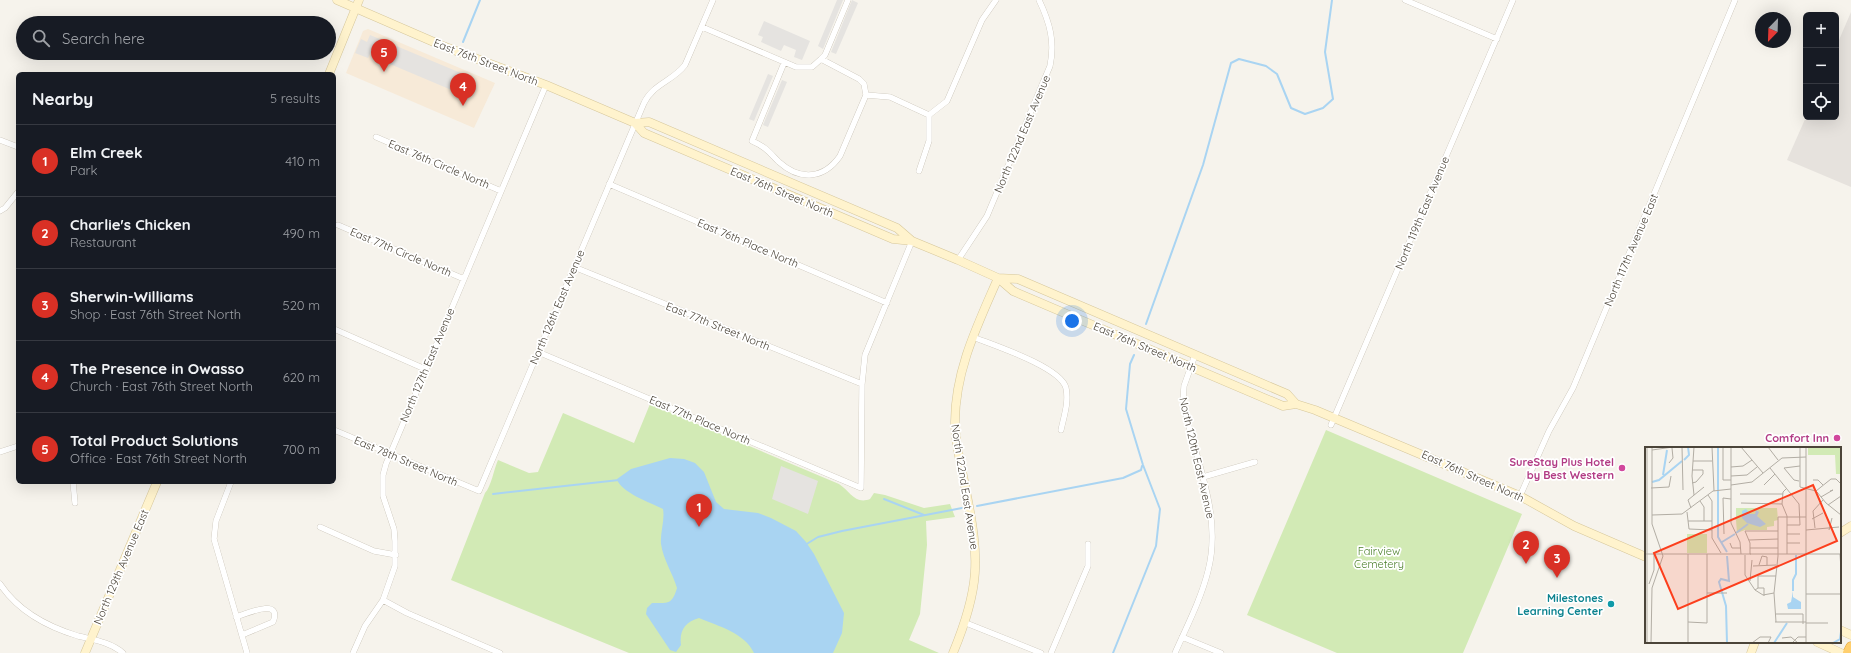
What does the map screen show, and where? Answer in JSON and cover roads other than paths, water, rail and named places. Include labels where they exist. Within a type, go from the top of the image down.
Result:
[{"type":"highway","points":[[1848,653],[1851,647]]},
{"type":"main road","name":"East 76th Street North","points":[[337,0],[443,46],[546,85],[635,123],[650,123],[890,224],[912,241]]},
{"type":"main road","points":[[336,56],[359,0]]},
{"type":"main road","points":[[330,72],[335,60]]},
{"type":"main road","name":"East 76th Street North","points":[[635,123],[644,133],[892,239],[912,241],[958,260],[998,278],[1013,291],[1283,406],[1296,404]]},
{"type":"main road","name":"East 76th Street North","points":[[998,278],[1018,279],[1287,394],[1296,404],[1333,421],[1520,496],[1574,526],[1645,557]]},
{"type":"main road","name":"North 122nd East Avenue","points":[[953,653],[966,622],[975,584],[975,541],[957,443],[955,417],[958,383],[973,337],[998,278]]},
{"type":"main road","name":"North 129th Avenue East","points":[[84,653],[156,484]]},
{"type":"main road","points":[[1841,532],[1851,526]]},
{"type":"main road","points":[[1841,630],[1851,635]]},
{"type":"main road","points":[[1751,653],[1755,643]]},
{"type":"main road","points":[[1819,643],[1842,653]]},
{"type":"street","points":[[635,123],[647,96],[659,84],[680,72],[686,65],[713,0]]},
{"type":"street","points":[[702,27],[784,63],[803,68],[812,67],[825,55],[848,0]]},
{"type":"street","points":[[929,115],[947,101],[982,20],[996,0]]},
{"type":"street","name":"North 122nd East Avenue","points":[[958,260],[987,216],[1048,71],[1053,48],[1051,28],[1039,0]]},
{"type":"street","points":[[1405,0],[1497,39]]},
{"type":"street","name":"North 119th East Avenue","points":[[1333,421],[1513,0]]},
{"type":"street","name":"North 117th Avenue East","points":[[1520,496],[1549,431],[1573,388],[1735,0]]},
{"type":"street","points":[[784,63],[752,141],[766,148],[780,162],[801,173],[812,176],[826,171],[840,156],[866,95],[864,84],[859,78],[821,59]]},
{"type":"street","name":"North 127th East Avenue","points":[[354,651],[365,626],[383,600],[392,576],[396,555],[394,528],[382,492],[383,475],[390,454],[546,85]]},
{"type":"street","points":[[866,95],[890,97],[929,115]]},
{"type":"street","points":[[919,171],[930,141],[929,115]]},
{"type":"street","name":"North 126th East Avenue","points":[[479,491],[635,123]]},
{"type":"street","name":"East 76th Circle North","points":[[376,137],[501,191]]},
{"type":"street","points":[[0,140],[16,146]]},
{"type":"street","name":"East 76th Place North","points":[[610,184],[887,303]]},
{"type":"street","points":[[0,211],[5,208],[16,194]]},
{"type":"street","name":"East 77th Circle North","points":[[338,225],[464,278]]},
{"type":"street","points":[[862,384],[865,355],[912,241]]},
{"type":"street","name":"East 77th Street North","points":[[574,267],[862,384]]},
{"type":"street","points":[[336,330],[425,369]]},
{"type":"street","points":[[973,337],[1047,368],[1063,380],[1068,400],[1061,430]]},
{"type":"street","name":"East 77th Place North","points":[[538,352],[861,488],[862,384]]},
{"type":"street","name":"North 120th East Avenue","points":[[1176,653],[1203,588],[1211,560],[1212,521],[1203,477],[1183,402],[1184,386],[1195,355]]},
{"type":"street","name":"East 78th Street North","points":[[336,431],[479,491]]},
{"type":"street","points":[[0,452],[16,447]]},
{"type":"street","points":[[1203,477],[1256,462]]},
{"type":"street","points":[[73,484],[75,503]]},
{"type":"street","points":[[230,484],[220,509],[214,530],[215,548],[247,653]]},
{"type":"street","points":[[320,527],[374,551],[396,555]]},
{"type":"street","points":[[1051,653],[1088,566],[1088,544]]},
{"type":"street","points":[[0,584],[13,601],[30,614],[74,634],[108,644],[123,653]]},
{"type":"street","points":[[383,600],[407,614],[500,653]]},
{"type":"street","points":[[236,616],[263,608],[270,608],[274,612],[275,617],[273,622],[242,635]]},
{"type":"street","points":[[966,622],[1041,653]]},
{"type":"street","points":[[1182,637],[1221,653]]},
{"type":"water","points":[[670,458],[684,459],[695,463],[704,472],[716,502],[724,509],[758,513],[771,518],[796,531],[806,542],[814,554],[844,613],[842,633],[833,653],[754,653],[750,646],[738,635],[699,618],[690,622],[684,628],[681,635],[681,645],[676,652],[670,650],[646,614],[647,608],[652,603],[669,602],[673,598],[677,588],[661,544],[663,509],[630,493],[619,484],[617,479],[631,469]]},
{"type":"waterway","points":[[463,42],[480,0]]},
{"type":"waterway","points":[[1146,324],[1203,165],[1231,63],[1239,59],[1266,66],[1277,74],[1291,108],[1305,114],[1323,108],[1333,99],[1325,52],[1332,0]]},
{"type":"waterway","points":[[1113,653],[1156,546],[1160,509],[1143,465],[1126,409],[1130,364],[1134,355]]},
{"type":"waterway","points":[[977,506],[1123,478],[1141,470],[1142,466]]},
{"type":"waterway","points":[[493,494],[619,480]]},
{"type":"waterway","points":[[884,499],[924,515]]},
{"type":"waterway","points":[[805,545],[818,537],[842,531],[962,508]]},
{"type":"place","name":"Total Product Solutions","points":[[384,72]]},
{"type":"place","name":"The Presence in Owasso","points":[[463,106]]},
{"type":"place","name":"Comfort Inn","points":[[1837,438]]},
{"type":"place","name":"SureStay Plus Hotel by Best Western","points":[[1622,468]]},
{"type":"place","name":"Elm Creek","points":[[699,527]]},
{"type":"place","name":"Charlie's Chicken","points":[[1526,564]]},
{"type":"place","name":"Sherwin-Williams","points":[[1557,578]]},
{"type":"place","name":"Milestones Learning Center","points":[[1611,604]]},
{"type":"park label","name":"Fairview Cemetery","points":[[1379,557]]}]
